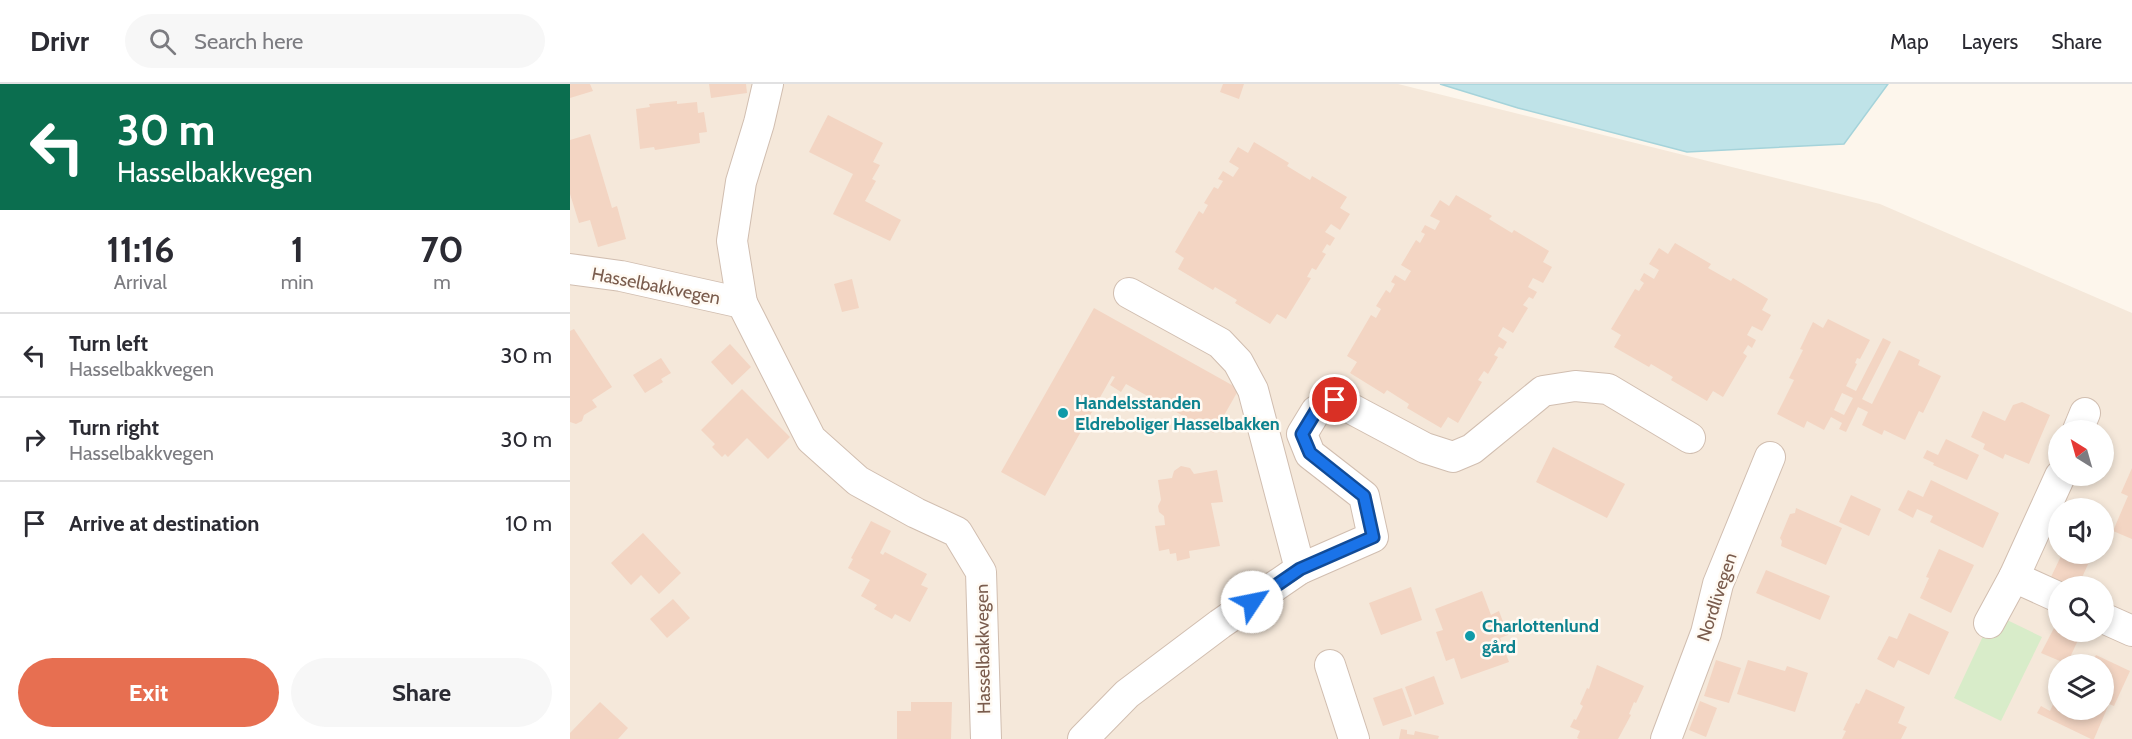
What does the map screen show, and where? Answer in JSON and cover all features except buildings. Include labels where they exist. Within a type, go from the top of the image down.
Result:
[{"type":"street","name":"Hasselbakkvegen","points":[[768,84],[741,182],[732,242],[742,303],[811,439],[858,481],[916,513],[957,532],[981,572],[986,739]]},
{"type":"street","name":"Hasselbakkvegen","points":[[570,269],[621,276],[742,303]]},
{"type":"street","points":[[1129,293],[1220,343],[1238,362],[1253,390],[1300,569]]},
{"type":"street","points":[[1083,739],[1127,694],[1144,688],[1222,638],[1300,569],[1373,537],[1364,496],[1310,453],[1302,434],[1316,411],[1335,400],[1425,448],[1453,457],[1472,449],[1543,391],[1575,386],[1608,389],[1690,438]]},
{"type":"street","name":"Nordlivegen","points":[[1666,739],[1706,633],[1718,584],[1770,457]]},
{"type":"street","points":[[1989,623],[2014,577],[2055,486]]},
{"type":"street","points":[[2014,577],[2048,592]]},
{"type":"street","points":[[2114,623],[2132,632]]},
{"type":"street","points":[[1330,665],[1354,739]]},
{"type":"shaded area","points":[[570,84],[1398,84],[1880,204],[2132,313],[2132,739],[570,739]]},
{"type":"green space","points":[[2005,619],[2042,637],[2001,721],[1954,698],[1985,632],[1996,637]]},
{"type":"water","points":[[1440,84],[1888,84],[1844,144],[1687,152],[1518,108]]},
{"type":"place","name":"Handelsstanden Eldreboliger Hasselbakken","points":[[1063,413]]},
{"type":"place","name":"Charlottenlund gård","points":[[1470,636]]},
{"type":"route","points":[[1252,602],[1300,569],[1373,537],[1364,496],[1310,453],[1302,434],[1316,411],[1335,400]]}]
